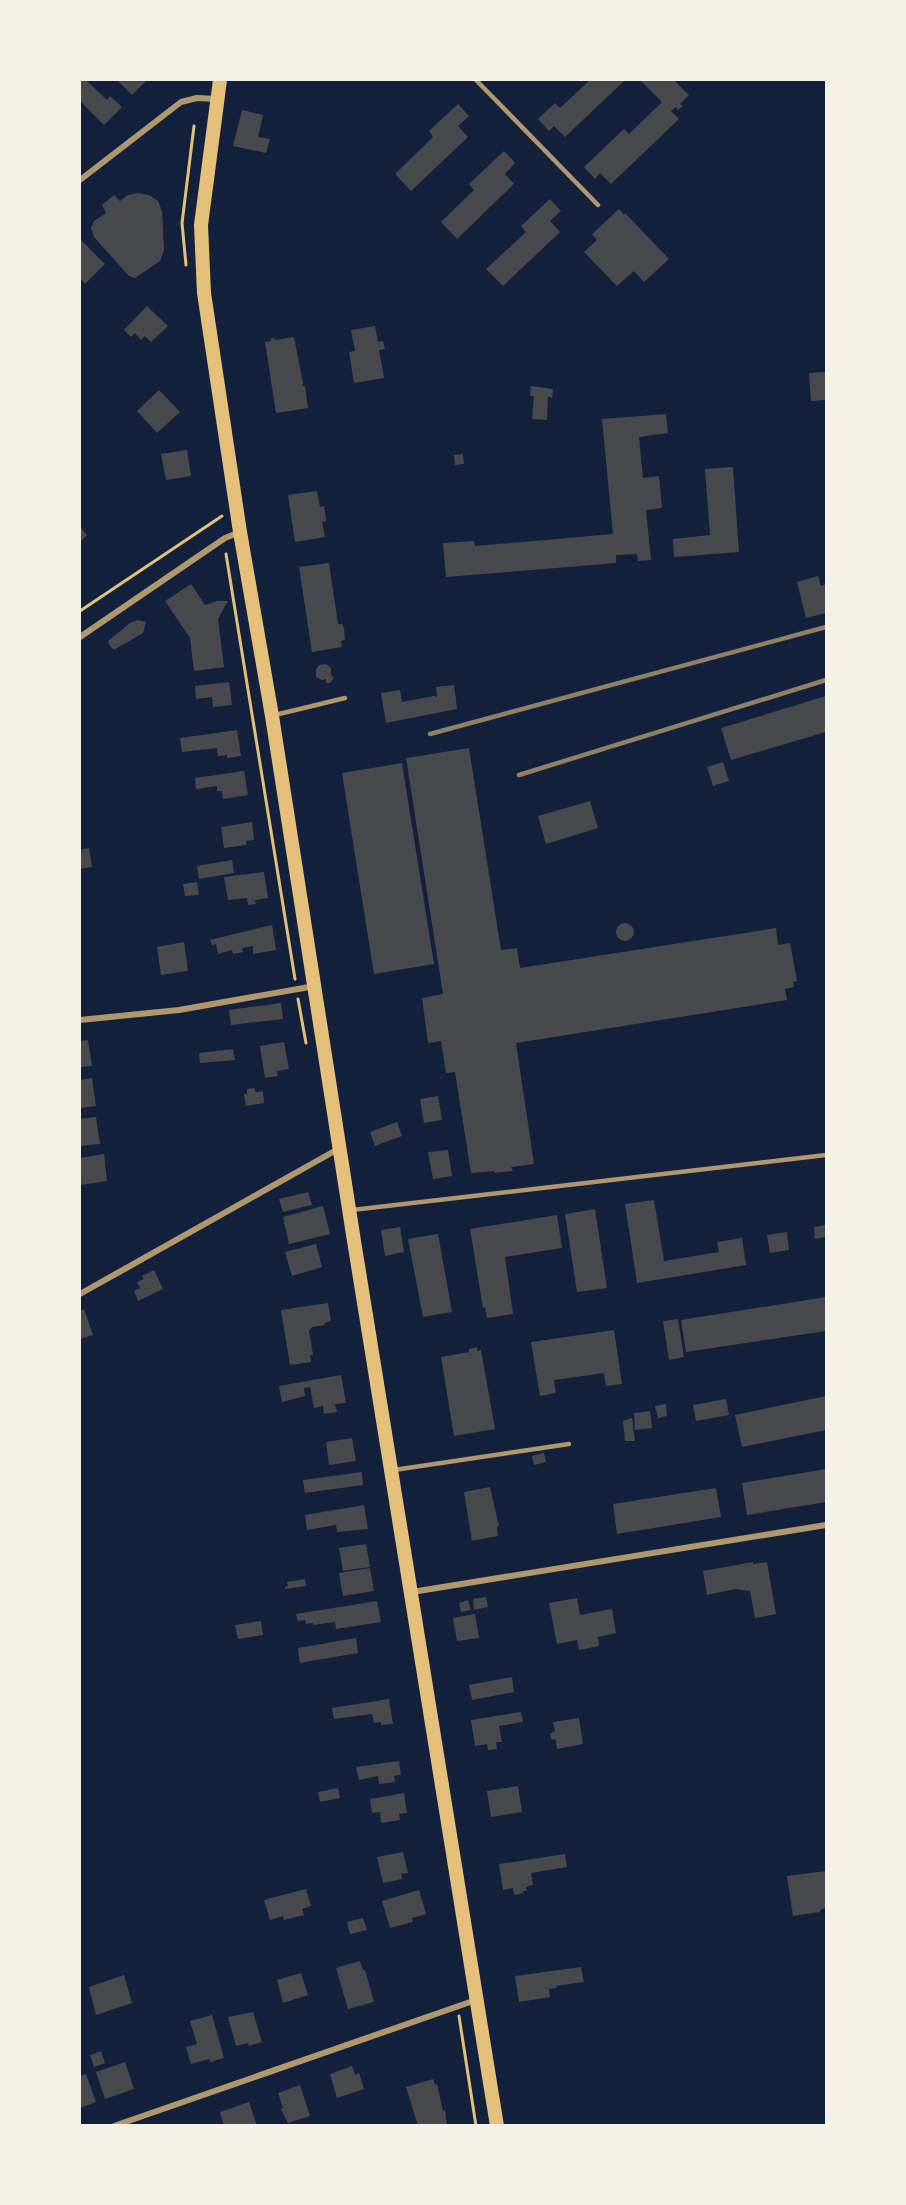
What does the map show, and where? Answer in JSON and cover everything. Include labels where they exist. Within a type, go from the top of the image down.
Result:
[{"type":"main road","points":[[220,80],[201,225],[201,264],[240,532],[272,716],[497,2126]]},
{"type":"street","points":[[80,180],[181,102],[197,98],[217,99]]},
{"type":"street","points":[[80,637],[225,538],[240,532]]},
{"type":"street","points":[[80,1020],[179,1010],[315,986]]},
{"type":"street","points":[[80,1294],[340,1148]]},
{"type":"street","points":[[411,1592],[826,1525]]},
{"type":"street","points":[[114,2126],[476,1999]]},
{"type":"lane","points":[[476,80],[598,205]]},
{"type":"lane","points":[[272,716],[345,698]]},
{"type":"lane","points":[[350,1210],[826,1155]]},
{"type":"lane","points":[[392,1470],[569,1444]]},
{"type":"path","points":[[80,610],[224,515]]},
{"type":"path","points":[[226,554],[295,980]]},
{"type":"path","points":[[459,2014],[476,2126]]},
{"type":"building","points":[[80,80],[86,80],[107,100],[110,96],[122,107],[104,125],[80,101]]},
{"type":"building","points":[[117,80],[147,80],[132,95]]},
{"type":"building","points":[[590,80],[625,80],[565,137],[554,126],[549,131],[538,119],[555,103],[560,108]]},
{"type":"building","points":[[640,80],[674,80],[689,95],[680,104],[683,106],[671,111],[679,119],[611,184],[600,173],[595,179],[584,167],[624,129],[629,134],[662,102]]},
{"type":"building","points":[[458,104],[469,116],[458,126],[468,137],[411,191],[395,174],[433,137],[429,131]]},
{"type":"building","points":[[242,110],[263,115],[258,137],[270,139],[266,153],[233,146]]},
{"type":"building","points":[[504,151],[515,163],[505,174],[514,184],[457,239],[441,222],[474,190],[469,184]]},
{"type":"building","points":[[138,193],[149,195],[158,201],[162,211],[164,250],[160,261],[135,278],[129,276],[94,237],[91,228],[94,221],[106,213],[102,205],[114,195],[120,201],[128,195]]},
{"type":"building","points":[[550,199],[561,211],[550,221],[560,232],[503,286],[486,269],[526,232],[521,226]]},
{"type":"building","points":[[619,209],[669,259],[644,282],[634,271],[617,286],[584,252],[597,240],[592,234]]},
{"type":"building","points":[[80,239],[105,264],[85,284],[80,278]]},
{"type":"building","points":[[147,306],[168,326],[151,342],[145,336],[141,340],[135,333],[131,337],[124,330]]},
{"type":"building","points":[[375,326],[378,342],[383,341],[385,349],[379,350],[384,378],[354,383],[349,352],[355,351],[351,330]]},
{"type":"building","points":[[294,337],[308,408],[276,413],[265,342],[274,338],[275,340]]},
{"type":"building","points":[[826,372],[826,400],[811,401],[809,373]]},
{"type":"building","points":[[531,386],[553,389],[552,398],[548,396],[547,420],[532,419],[534,396],[530,396]]},
{"type":"building","points":[[159,390],[180,412],[157,433],[137,411]]},
{"type":"building","points":[[666,414],[668,433],[639,437],[643,478],[659,476],[662,508],[646,510],[651,560],[638,561],[637,554],[616,555],[616,563],[446,577],[443,543],[474,541],[475,546],[613,534],[602,419]]},
{"type":"building","points":[[187,450],[191,476],[166,480],[161,454]]},
{"type":"building","points":[[463,454],[464,464],[455,465],[454,455]]},
{"type":"building","points":[[733,467],[739,552],[674,557],[673,539],[710,535],[705,469]]},
{"type":"building","points":[[317,491],[320,507],[324,506],[326,521],[322,522],[325,537],[295,542],[288,495]]},
{"type":"building","points":[[80,527],[87,535],[80,542]]},
{"type":"building","points":[[329,563],[338,624],[342,624],[344,628],[345,640],[341,641],[342,647],[312,652],[299,567]]},
{"type":"building","points":[[818,576],[821,586],[826,584],[826,613],[806,618],[797,582]]},
{"type":"building","points":[[191,584],[205,605],[217,601],[228,601],[218,619],[224,667],[194,671],[190,638],[165,601]]},
{"type":"building","points":[[138,620],[146,622],[143,633],[114,650],[108,641],[130,623]]},
{"type":"building","points":[[326,664],[331,668],[331,675],[334,677],[330,683],[326,683],[326,679],[316,677],[319,665]]},
{"type":"building","points":[[229,682],[232,705],[213,707],[212,697],[196,699],[195,686]]},
{"type":"building","points":[[454,685],[457,709],[386,723],[381,693],[400,690],[402,702],[437,697],[436,687]]},
{"type":"building","points":[[826,696],[826,732],[731,760],[721,728]]},
{"type":"building","points":[[237,730],[241,756],[227,758],[227,755],[218,756],[217,748],[182,752],[180,738]]},
{"type":"building","points":[[469,748],[501,950],[517,948],[520,968],[776,928],[778,945],[790,943],[797,981],[793,982],[794,987],[785,989],[787,1000],[516,1043],[534,1164],[511,1167],[513,1171],[495,1173],[494,1171],[471,1173],[455,1072],[446,1073],[441,1041],[428,1043],[422,998],[443,994],[406,758]]},
{"type":"building","points":[[723,762],[729,781],[713,786],[707,767]]},
{"type":"building","points":[[402,763],[434,964],[374,974],[342,773]]},
{"type":"building","points":[[244,771],[248,795],[223,799],[222,791],[217,791],[217,786],[196,789],[195,778]]},
{"type":"building","points":[[590,801],[598,828],[546,844],[538,816]]},
{"type":"building","points":[[252,822],[254,840],[246,841],[246,845],[224,848],[221,827]]},
{"type":"building","points":[[89,848],[92,867],[80,869],[80,850]]},
{"type":"building","points":[[232,860],[234,873],[199,879],[197,866]]},
{"type":"building","points":[[264,872],[268,898],[255,900],[256,904],[248,905],[247,898],[228,900],[224,877]]},
{"type":"building","points":[[197,882],[199,895],[185,896],[183,884]]},
{"type":"building","points":[[625,923],[631,926],[634,932],[631,938],[625,941],[619,938],[616,932],[619,926]]},
{"type":"building","points":[[272,925],[276,950],[253,954],[253,946],[242,948],[243,952],[233,954],[232,950],[218,954],[216,944],[212,945],[210,940]]},
{"type":"building","points":[[184,942],[188,971],[161,975],[157,947]]},
{"type":"building","points":[[281,1003],[283,1019],[231,1025],[229,1010]]},
{"type":"building","points":[[88,1040],[92,1066],[80,1067],[80,1041]]},
{"type":"building","points":[[284,1042],[289,1069],[277,1071],[278,1076],[265,1078],[260,1046]]},
{"type":"building","points":[[233,1049],[235,1060],[200,1063],[199,1053]]},
{"type":"building","points":[[92,1078],[96,1106],[80,1108],[80,1080]]},
{"type":"building","points":[[254,1088],[256,1092],[263,1091],[264,1103],[246,1106],[244,1094],[247,1094],[247,1089]]},
{"type":"building","points":[[438,1096],[442,1120],[424,1123],[420,1099]]},
{"type":"building","points":[[96,1117],[100,1144],[80,1146],[80,1119]]},
{"type":"building","points":[[397,1122],[402,1136],[375,1146],[370,1132]]},
{"type":"building","points":[[448,1150],[452,1176],[433,1179],[428,1152]]},
{"type":"building","points":[[104,1154],[107,1181],[80,1185],[80,1158]]},
{"type":"building","points":[[308,1192],[312,1205],[283,1212],[279,1199]]},
{"type":"building","points":[[654,1200],[664,1261],[719,1252],[717,1242],[742,1238],[746,1265],[637,1283],[625,1204]]},
{"type":"building","points":[[323,1206],[330,1234],[289,1244],[283,1217]]},
{"type":"building","points":[[595,1209],[607,1288],[577,1292],[565,1214]]},
{"type":"building","points":[[557,1215],[562,1248],[505,1257],[513,1314],[487,1318],[485,1307],[483,1308],[470,1229]]},
{"type":"building","points":[[826,1225],[826,1237],[815,1239],[814,1227]]},
{"type":"building","points":[[400,1227],[404,1252],[385,1256],[381,1230]]},
{"type":"building","points":[[787,1232],[789,1250],[770,1253],[767,1235]]},
{"type":"building","points":[[438,1234],[452,1312],[423,1317],[408,1239]]},
{"type":"building","points":[[316,1244],[322,1267],[292,1276],[285,1252]]},
{"type":"building","points":[[154,1270],[163,1289],[138,1301],[134,1291],[140,1288],[137,1282],[144,1279],[142,1276]]},
{"type":"building","points":[[826,1297],[826,1331],[686,1352],[681,1320]]},
{"type":"building","points":[[328,1303],[331,1321],[324,1323],[325,1325],[312,1327],[309,1331],[313,1355],[310,1355],[311,1362],[290,1365],[281,1310]]},
{"type":"building","points":[[84,1309],[93,1335],[80,1339],[80,1311]]},
{"type":"building","points":[[678,1319],[684,1357],[669,1360],[663,1321]]},
{"type":"building","points":[[614,1330],[622,1384],[606,1386],[604,1373],[554,1380],[556,1393],[540,1396],[531,1342]]},
{"type":"building","points":[[477,1347],[477,1351],[481,1350],[495,1429],[454,1436],[441,1357],[469,1352],[469,1349]]},
{"type":"building","points":[[341,1375],[346,1403],[335,1404],[337,1412],[324,1414],[323,1406],[314,1408],[310,1387],[304,1388],[305,1396],[282,1402],[279,1386]]},
{"type":"building","points":[[826,1396],[826,1430],[742,1447],[735,1415]]},
{"type":"building","points":[[726,1399],[729,1415],[696,1421],[693,1405]]},
{"type":"building","points":[[666,1404],[667,1416],[658,1418],[655,1406]]},
{"type":"building","points":[[650,1411],[652,1428],[635,1430],[634,1413]]},
{"type":"building","points":[[632,1418],[635,1441],[625,1441],[623,1421]]},
{"type":"building","points":[[352,1438],[356,1461],[329,1465],[326,1442]]},
{"type":"building","points":[[544,1453],[546,1462],[534,1465],[532,1456]]},
{"type":"building","points":[[826,1469],[826,1502],[747,1515],[742,1483]]},
{"type":"building","points":[[362,1472],[363,1485],[305,1493],[303,1480]]},
{"type":"building","points":[[490,1487],[499,1526],[497,1527],[498,1536],[472,1541],[464,1492]]},
{"type":"building","points":[[716,1488],[721,1517],[617,1534],[613,1504]]},
{"type":"building","points":[[364,1505],[368,1529],[337,1532],[336,1525],[307,1530],[305,1515]]},
{"type":"building","points":[[366,1544],[370,1567],[343,1571],[339,1548]]},
{"type":"building","points":[[753,1562],[753,1564],[767,1562],[776,1614],[755,1618],[750,1591],[735,1589],[707,1595],[703,1571]]},
{"type":"building","points":[[370,1568],[374,1591],[343,1596],[339,1573]]},
{"type":"building","points":[[305,1579],[306,1586],[285,1589],[288,1586],[287,1582]]},
{"type":"building","points":[[486,1597],[488,1607],[474,1610],[473,1599]]},
{"type":"building","points":[[577,1598],[580,1615],[612,1609],[616,1633],[598,1637],[599,1646],[579,1650],[577,1640],[557,1644],[549,1603]]},
{"type":"building","points":[[468,1600],[471,1610],[461,1612],[459,1603]]},
{"type":"building","points":[[377,1601],[381,1622],[336,1629],[335,1622],[306,1624],[305,1620],[298,1621],[296,1614]]},
{"type":"building","points":[[475,1614],[479,1638],[457,1641],[453,1618]]},
{"type":"building","points":[[261,1621],[263,1635],[238,1639],[235,1625]]},
{"type":"building","points":[[356,1638],[358,1653],[300,1663],[298,1648]]},
{"type":"building","points":[[512,1677],[514,1692],[472,1700],[469,1685]]},
{"type":"building","points":[[389,1699],[393,1724],[374,1723],[372,1714],[334,1719],[332,1708]]},
{"type":"building","points":[[521,1712],[523,1722],[499,1726],[502,1742],[496,1742],[497,1749],[488,1750],[487,1744],[475,1746],[471,1720]]},
{"type":"building","points":[[579,1718],[583,1744],[557,1749],[556,1740],[551,1739],[550,1734],[555,1731],[553,1722]]},
{"type":"building","points":[[399,1761],[401,1775],[394,1776],[395,1782],[379,1784],[378,1776],[359,1780],[356,1767]]},
{"type":"building","points":[[518,1786],[522,1812],[491,1817],[487,1791]]},
{"type":"building","points":[[338,1788],[340,1798],[320,1802],[318,1792]]},
{"type":"building","points":[[404,1793],[407,1813],[399,1814],[400,1820],[381,1823],[380,1812],[372,1813],[370,1799]]},
{"type":"building","points":[[403,1852],[408,1873],[401,1874],[402,1879],[383,1883],[377,1857]]},
{"type":"building","points":[[565,1854],[567,1867],[531,1873],[533,1885],[526,1887],[527,1891],[514,1895],[513,1888],[503,1890],[499,1864]]},
{"type":"building","points":[[826,1871],[826,1908],[820,1912],[793,1916],[787,1876]]},
{"type":"building","points":[[306,1889],[311,1906],[302,1909],[304,1915],[284,1920],[283,1916],[270,1920],[264,1900]]},
{"type":"building","points":[[419,1890],[426,1914],[412,1918],[413,1922],[390,1928],[382,1901]]},
{"type":"building","points":[[363,1918],[367,1930],[350,1934],[347,1922]]},
{"type":"building","points":[[360,1961],[365,1970],[374,2002],[348,2009],[336,1968]]},
{"type":"building","points":[[581,1967],[584,1982],[556,1986],[557,1988],[549,1989],[550,1997],[519,2002],[515,1976]]},
{"type":"building","points":[[301,1973],[308,1995],[283,2003],[277,1980]]},
{"type":"building","points":[[124,1975],[132,2003],[96,2015],[89,1987]]},
{"type":"building","points":[[253,2012],[262,2042],[249,2046],[248,2043],[236,2046],[228,2017]]},
{"type":"building","points":[[212,2015],[224,2058],[191,2064],[186,2047],[197,2044],[190,2021]]},
{"type":"building","points":[[101,2051],[105,2063],[94,2067],[90,2055]]},
{"type":"building","points":[[125,2062],[134,2089],[105,2099],[96,2072]]},
{"type":"building","points":[[352,2066],[355,2075],[359,2073],[364,2089],[337,2098],[330,2074]]},
{"type":"building","points":[[86,2074],[96,2102],[80,2108],[80,2076]]},
{"type":"building","points":[[433,2079],[435,2085],[437,2084],[443,2111],[445,2110],[447,2125],[418,2126],[406,2087]]},
{"type":"building","points":[[300,2085],[310,2116],[288,2123],[281,2109],[283,2108],[278,2093]]},
{"type":"building","points":[[249,2102],[257,2126],[224,2126],[220,2112]]},
{"type":"railway","points":[[430,734],[826,627]]},
{"type":"railway","points":[[519,775],[826,680]]}]
